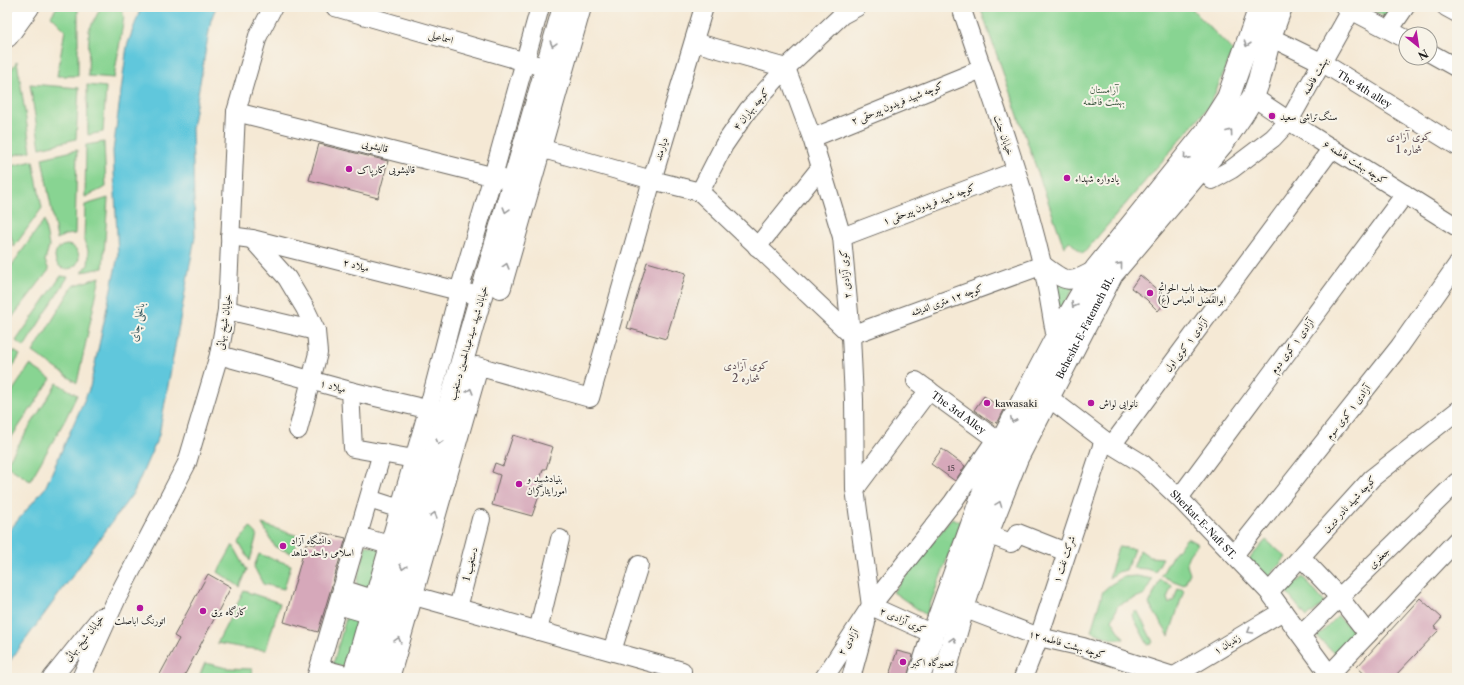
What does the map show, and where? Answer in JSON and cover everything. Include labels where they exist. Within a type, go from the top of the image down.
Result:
[{"type":"main road","points":[[7,36],[28,7]]},
{"type":"main road","name":"خیابان شهید سیدعبدالحسین دستغیب","points":[[358,678],[438,412],[482,296],[564,7]]},
{"type":"main road","name":"خیابان شهید سیدعبدالحسین دستغیب","points":[[388,678],[580,7]]},
{"type":"main road","name":"Behesht-E-Fatemeh BL.","points":[[919,678],[999,441],[1039,392],[1112,274],[1134,234],[1219,114],[1228,98],[1260,7]]},
{"type":"main road","name":"Behesht-E-Fatemeh BL.","points":[[943,678],[963,608],[987,534],[1017,458],[1056,338],[1096,269],[1134,234],[1222,144],[1242,115],[1253,97],[1270,37],[1281,7]]},
{"type":"street","name":"خیابان شیخ بهائی","points":[[81,678],[116,598],[187,463],[219,356],[227,310],[236,112],[258,36],[273,7]]},
{"type":"street","name":"اسماعیلی","points":[[335,7],[547,68]]},
{"type":"street","points":[[382,453],[318,673],[358,678],[371,606],[414,459],[438,412],[459,291],[540,7]]},
{"type":"street","name":"دیارمند","points":[[477,366],[590,398],[652,180],[704,7]]},
{"type":"street","name":"کوچه بهاران ۴","points":[[700,192],[724,145],[748,110],[786,68],[842,15],[857,7]]},
{"type":"street","name":"خیابان جنت","points":[[961,7],[1016,172],[1043,264],[1056,338]]},
{"type":"street","points":[[1390,29],[1404,7]]},
{"type":"street","points":[[1446,7],[1457,13]]},
{"type":"street","points":[[1350,8],[1398,34]]},
{"type":"street","name":"بهشت فاطمه","points":[[1212,180],[1232,169],[1274,138],[1289,121],[1323,63],[1350,8]]},
{"type":"street","name":"The 4th alley","points":[[1270,37],[1323,63],[1457,146]]},
{"type":"street","points":[[694,42],[786,68]]},
{"type":"street","points":[[1438,57],[1457,68]]},
{"type":"street","name":"کوی آزادی ۲","points":[[786,68],[812,138],[842,237],[851,335],[854,400],[855,489],[871,606],[933,634]]},
{"type":"street","name":"کوچه شهید فریدون پیرحقی ۲","points":[[812,138],[982,69]]},
{"type":"street","name":"کوچه بهشت فاطمه ۶","points":[[1253,97],[1457,227]]},
{"type":"street","name":"قالیشویی","points":[[236,112],[514,182]]},
{"type":"street","points":[[540,148],[700,192],[851,335]]},
{"type":"street","name":"آزادی ۱ کوی اول","points":[[1108,443],[1332,148]]},
{"type":"street","points":[[758,247],[821,167]]},
{"type":"street","name":"کوچه شهید فریدون پیرحقی ۱","points":[[842,237],[1016,172]]},
{"type":"street","name":"آزادی ۱ کوی دوم","points":[[1179,498],[1405,194]]},
{"type":"street","name":"میلاد ۲","points":[[230,236],[252,239],[482,296]]},
{"type":"street","points":[[252,239],[287,278],[306,308],[316,331],[318,353],[298,430]]},
{"type":"street","points":[[1043,264],[1057,276],[1066,280],[1081,278],[1096,269]]},
{"type":"street","name":"کوچه ۱۲ متری اندیشه","points":[[851,335],[1043,264]]},
{"type":"street","name":"آزادی ۱ کوی سوم","points":[[1234,555],[1400,346],[1457,265]]},
{"type":"street","points":[[227,310],[316,331]]},
{"type":"street","name":"میلاد ۱","points":[[219,356],[350,391],[438,412]]},
{"type":"street","name":"The 3rd Alley","points":[[855,489],[923,385],[999,441]]},
{"type":"street","points":[[350,391],[353,448],[414,459]]},
{"type":"street","name":"Sherkat-E-Naft ST.","points":[[1039,392],[1108,443],[1143,464],[1179,498],[1270,592],[1331,676]]},
{"type":"street","name":"کوچه شهید نادر دیرین","points":[[1270,592],[1372,478],[1457,411]]},
{"type":"street","name":"آزادی ۲","points":[[824,678],[871,606],[999,441]]},
{"type":"street","name":"شرکت نفت ۱","points":[[1023,678],[1039,637],[1066,552],[1108,443]]},
{"type":"street","name":"جعفری","points":[[1301,635],[1457,482]]},
{"type":"street","points":[[369,499],[400,509]]},
{"type":"street","name":"دستغیب 1","points":[[458,608],[481,519]]},
{"type":"street","points":[[987,534],[1011,543],[1018,534],[1066,552]]},
{"type":"street","points":[[358,536],[389,545]]},
{"type":"street","points":[[538,630],[560,539]]},
{"type":"street","points":[[1331,676],[1368,634],[1457,540]]},
{"type":"street","points":[[1301,557],[1339,597],[1368,634]]},
{"type":"street","points":[[612,651],[639,565]]},
{"type":"street","points":[[411,595],[682,670]]},
{"type":"street","points":[[340,597],[371,606]]},
{"type":"street","name":"خیابان شیخ بهائی","points":[[52,678],[116,598]]},
{"type":"street","points":[[852,678],[871,606]]},
{"type":"street","name":"کوچه بهشت فاطمه ۱۲","points":[[963,608],[1039,637],[1083,647],[1173,677]]},
{"type":"street","name":"زندیان ۱","points":[[1173,677],[1283,611]]},
{"type":"green space","points":[[57,7],[78,7],[78,76],[57,76],[65,30],[51,16]]},
{"type":"green space","points":[[101,7],[121,7],[124,17],[114,78],[88,76],[89,30]]},
{"type":"green space","name":"آرامستان بهشت فاطمه","points":[[980,7],[1190,7],[1233,51],[1210,105],[1083,254],[1069,241],[1064,247]]},
{"type":"green space","points":[[1367,7],[1396,7],[1389,19]]},
{"type":"green space","points":[[17,61],[31,151],[7,157],[7,76]]},
{"type":"green space","points":[[30,84],[79,88],[76,139],[40,148]]},
{"type":"green space","points":[[87,85],[106,87],[103,132],[88,135]]},
{"type":"green space","points":[[104,142],[106,187],[85,197],[86,145]]},
{"type":"green space","points":[[77,150],[75,234],[65,235],[57,239],[42,158]]},
{"type":"green space","points":[[33,161],[42,208],[14,247],[7,223],[7,167]]},
{"type":"green space","points":[[108,198],[103,268],[82,272],[88,265],[89,255],[84,241],[85,205]]},
{"type":"green space","points":[[44,220],[49,246],[45,261],[49,270],[7,324],[7,272]]},
{"type":"green space","points":[[67,245],[76,248],[79,257],[76,266],[67,269],[58,266],[55,257],[58,248]]},
{"type":"green space","points":[[61,276],[68,277],[24,347],[16,341]]},
{"type":"green space","points":[[100,277],[77,383],[33,352],[73,286]]},
{"type":"green space","points":[[1052,280],[1076,285],[1059,311]]},
{"type":"green space","points":[[14,351],[20,355],[7,377],[7,360]]},
{"type":"green space","points":[[30,365],[51,379],[7,444],[7,399]]},
{"type":"green space","points":[[57,383],[77,395],[65,420],[30,481],[7,466],[7,463]]},
{"type":"green space","points":[[952,518],[961,522],[926,615],[893,592]]},
{"type":"green space","points":[[262,524],[298,536],[294,554],[275,547]]},
{"type":"green space","points":[[250,527],[257,534],[250,561],[239,542]]},
{"type":"green space","points":[[1187,538],[1198,544],[1188,557],[1187,564],[1190,573],[1184,585],[1161,576],[1172,556]]},
{"type":"green space","points":[[1266,540],[1286,557],[1269,577],[1249,559]]},
{"type":"green space","points":[[233,545],[247,570],[240,587],[218,572]]},
{"type":"green space","points":[[366,545],[386,550],[372,597],[357,587]]},
{"type":"green space","points":[[1118,547],[1134,549],[1126,570],[1118,572],[1109,578]]},
{"type":"green space","points":[[1140,550],[1150,557],[1163,558],[1155,572],[1146,569],[1133,568]]},
{"type":"green space","points":[[259,554],[291,565],[284,589],[263,584],[254,567]]},
{"type":"green space","points":[[1137,576],[1152,579],[1145,594],[1118,605],[1112,620],[1124,639],[1111,639],[1091,631],[1103,591],[1123,577]]},
{"type":"green space","points":[[1303,577],[1325,603],[1307,617],[1285,591]]},
{"type":"green space","points":[[1160,580],[1172,585],[1167,598],[1169,604],[1174,600],[1178,588],[1184,590],[1169,636],[1149,604]]},
{"type":"green space","points":[[244,591],[280,603],[266,650],[217,643]]},
{"type":"green space","points":[[1134,612],[1138,612],[1153,642],[1151,644],[1148,645],[1132,615]]},
{"type":"green space","points":[[349,614],[366,618],[352,669],[333,664],[346,618]]},
{"type":"green space","points":[[1338,616],[1357,635],[1337,656],[1317,637]]},
{"type":"green space","points":[[205,663],[227,668],[252,669],[250,678],[200,678],[199,677]]},
{"type":"water","name":"بالخلی چای","points":[[141,7],[216,7],[211,20],[192,128],[195,237],[159,435],[134,492],[7,665],[7,533],[45,488],[90,387],[118,256],[113,151],[127,46]]},
{"type":"building","name":"قالیشویی کارپاک","points":[[319,144],[388,161],[378,198],[309,180]]},
{"type":"building","points":[[647,262],[686,273],[666,339],[627,328]]},
{"type":"building","name":"مسجد باب الحوائج ابوالفضل العباس (ع)","points":[[1140,275],[1168,299],[1158,311],[1146,299],[1131,288]]},
{"type":"building","name":"kawasaki","points":[[984,396],[1004,410],[998,422],[992,423],[974,410]]},
{"type":"building","name":"بنیادشهید و امورایثارگران","points":[[513,435],[553,447],[546,469],[543,469],[537,492],[540,493],[532,516],[492,505],[500,475],[492,472],[495,463],[503,466]]},
{"type":"building","points":[[942,449],[965,466],[955,481],[931,464]]},
{"type":"building","points":[[319,532],[346,538],[318,632],[284,622],[306,543],[315,545]]},
{"type":"building","name":"کارگاه برق","points":[[208,574],[231,587],[183,678],[158,678],[179,639],[174,636]]},
{"type":"building","points":[[1420,598],[1442,618],[1434,627],[1439,630],[1393,678],[1369,678],[1357,667]]},
{"type":"building","name":"تعمیرگاه اکبر","points":[[897,651],[913,655],[907,678],[888,678]]},
{"type":"place","name":"سنگ‌تراشی سعید","points":[[1272,116]]},
{"type":"place","name":"قالیشویی کارپاک","points":[[349,169]]},
{"type":"place","name":"یادواره شهداء","points":[[1067,178]]},
{"type":"place","name":"مسجد باب الحوائج ابوالفضل العباس (ع)","points":[[1150,293]]},
{"type":"place","name":"kawasaki","points":[[987,403]]},
{"type":"place","name":"نانوایی لواش","points":[[1091,403]]},
{"type":"place","name":"بنیادشهید و امورایثارگران","points":[[519,484]]},
{"type":"place","name":"دانشگاه آزاد اسلامی واحد شاهد","points":[[283,546]]},
{"type":"place","name":"اتورنگ اباصلت","points":[[140,608]]},
{"type":"place","name":"کارگاه برق","points":[[203,611]]},
{"type":"place","name":"تعمیرگاه اکبر","points":[[903,662]]},
{"type":"district","name":"کوی آزادی شماره 1","points":[[1409,142]]},
{"type":"district","name":"کوی آزادی شماره 2","points":[[746,371]]}]
